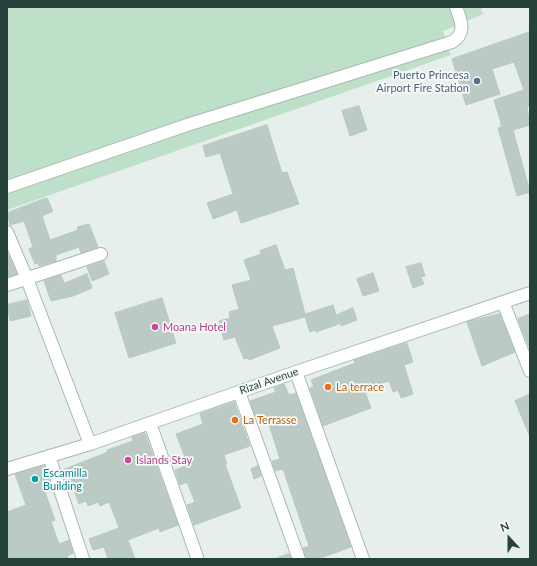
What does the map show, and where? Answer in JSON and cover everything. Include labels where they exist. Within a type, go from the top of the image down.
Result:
[{"type":"street","points":[[7,187],[186,125],[452,42],[461,34],[462,28],[456,7]]},
{"type":"street","points":[[7,232],[27,279],[90,444]]},
{"type":"street","points":[[7,285],[101,254]]},
{"type":"street","name":"Rizal Avenue","points":[[7,469],[90,444],[296,372],[530,293]]},
{"type":"street","points":[[503,302],[530,371]]},
{"type":"street","points":[[296,372],[363,559]]},
{"type":"street","points":[[239,392],[298,559]]},
{"type":"street","points":[[150,423],[197,557]]},
{"type":"street","points":[[50,456],[83,559]]},
{"type":"green space","points":[[7,7],[481,7],[483,14],[443,31],[451,55],[7,210]]},
{"type":"building","points":[[530,32],[530,106],[527,107],[530,125],[513,130],[530,192],[517,196],[498,128],[501,127],[501,123],[494,100],[524,90],[514,62],[492,69],[500,94],[466,105],[452,59]]},
{"type":"building","points":[[359,106],[367,130],[350,136],[342,111]]},
{"type":"building","points":[[267,125],[282,173],[287,172],[299,204],[241,223],[237,210],[213,219],[207,203],[233,194],[220,153],[206,157],[203,146]]},
{"type":"building","points":[[47,198],[53,211],[42,216],[50,240],[78,230],[77,227],[89,224],[98,247],[81,253],[79,247],[56,255],[56,261],[39,266],[38,263],[35,264],[29,249],[33,247],[24,221],[10,225],[7,213]]},
{"type":"building","points":[[276,245],[285,270],[293,268],[305,314],[333,305],[339,324],[316,332],[315,330],[310,332],[305,317],[272,326],[280,348],[249,360],[248,358],[244,359],[235,337],[224,340],[219,321],[230,318],[229,312],[239,309],[232,285],[251,280],[244,260],[261,254],[260,251]]},
{"type":"building","points":[[7,252],[17,274],[7,277]]},
{"type":"building","points":[[104,261],[109,274],[92,281],[87,267]]},
{"type":"building","points":[[421,263],[425,276],[421,277],[424,284],[413,288],[406,267]]},
{"type":"building","points":[[373,273],[379,291],[363,296],[357,279]]},
{"type":"building","points":[[87,274],[92,288],[73,296],[51,301],[44,281],[61,275],[64,283]]},
{"type":"building","points":[[162,298],[176,343],[129,358],[115,313]]},
{"type":"building","points":[[27,300],[31,316],[10,321],[7,305]]},
{"type":"building","points":[[353,308],[357,320],[341,326],[337,315]]},
{"type":"building","points":[[500,314],[515,352],[482,366],[467,322]]},
{"type":"building","points":[[530,314],[530,347],[529,347],[518,319]]},
{"type":"building","points":[[407,343],[413,362],[404,365],[413,394],[401,398],[398,390],[393,392],[389,381],[364,389],[371,408],[323,426],[310,388],[314,387],[311,380],[355,363],[354,360]]},
{"type":"building","points":[[284,384],[289,395],[296,393],[351,547],[318,559],[306,559],[303,548],[309,546],[283,469],[275,471],[272,461],[280,459],[266,415],[256,418],[250,401],[276,392],[274,388]]},
{"type":"building","points":[[530,394],[530,437],[515,401]]},
{"type":"building","points":[[234,402],[250,446],[224,455],[227,464],[225,464],[241,508],[194,525],[187,505],[195,502],[187,482],[180,485],[175,470],[188,465],[176,434],[203,424],[200,414]]},
{"type":"building","points":[[145,433],[178,525],[160,532],[159,528],[128,540],[135,559],[108,559],[104,547],[93,550],[89,539],[119,528],[109,502],[100,506],[98,502],[88,506],[86,501],[79,504],[70,480],[65,481],[62,470],[108,452],[107,450],[133,441],[132,437]]},
{"type":"building","points":[[44,466],[51,486],[44,489],[55,520],[51,522],[59,544],[69,540],[73,553],[67,556],[68,559],[7,559],[7,512],[26,505],[15,474]]},
{"type":"building","points":[[258,466],[261,476],[254,479],[251,469]]},
{"type":"building","points":[[289,554],[291,559],[277,559],[277,558]]},
{"type":"place","name":"Puerto Princesa Airport Fire Station","points":[[477,81]]},
{"type":"place","name":"Moana Hotel","points":[[155,327]]},
{"type":"place","name":"La terrace","points":[[328,387]]},
{"type":"place","name":"La Terrasse","points":[[235,420]]},
{"type":"place","name":"Islands Stay","points":[[128,460]]},
{"type":"place","name":"Escamilla Building","points":[[35,479]]}]
